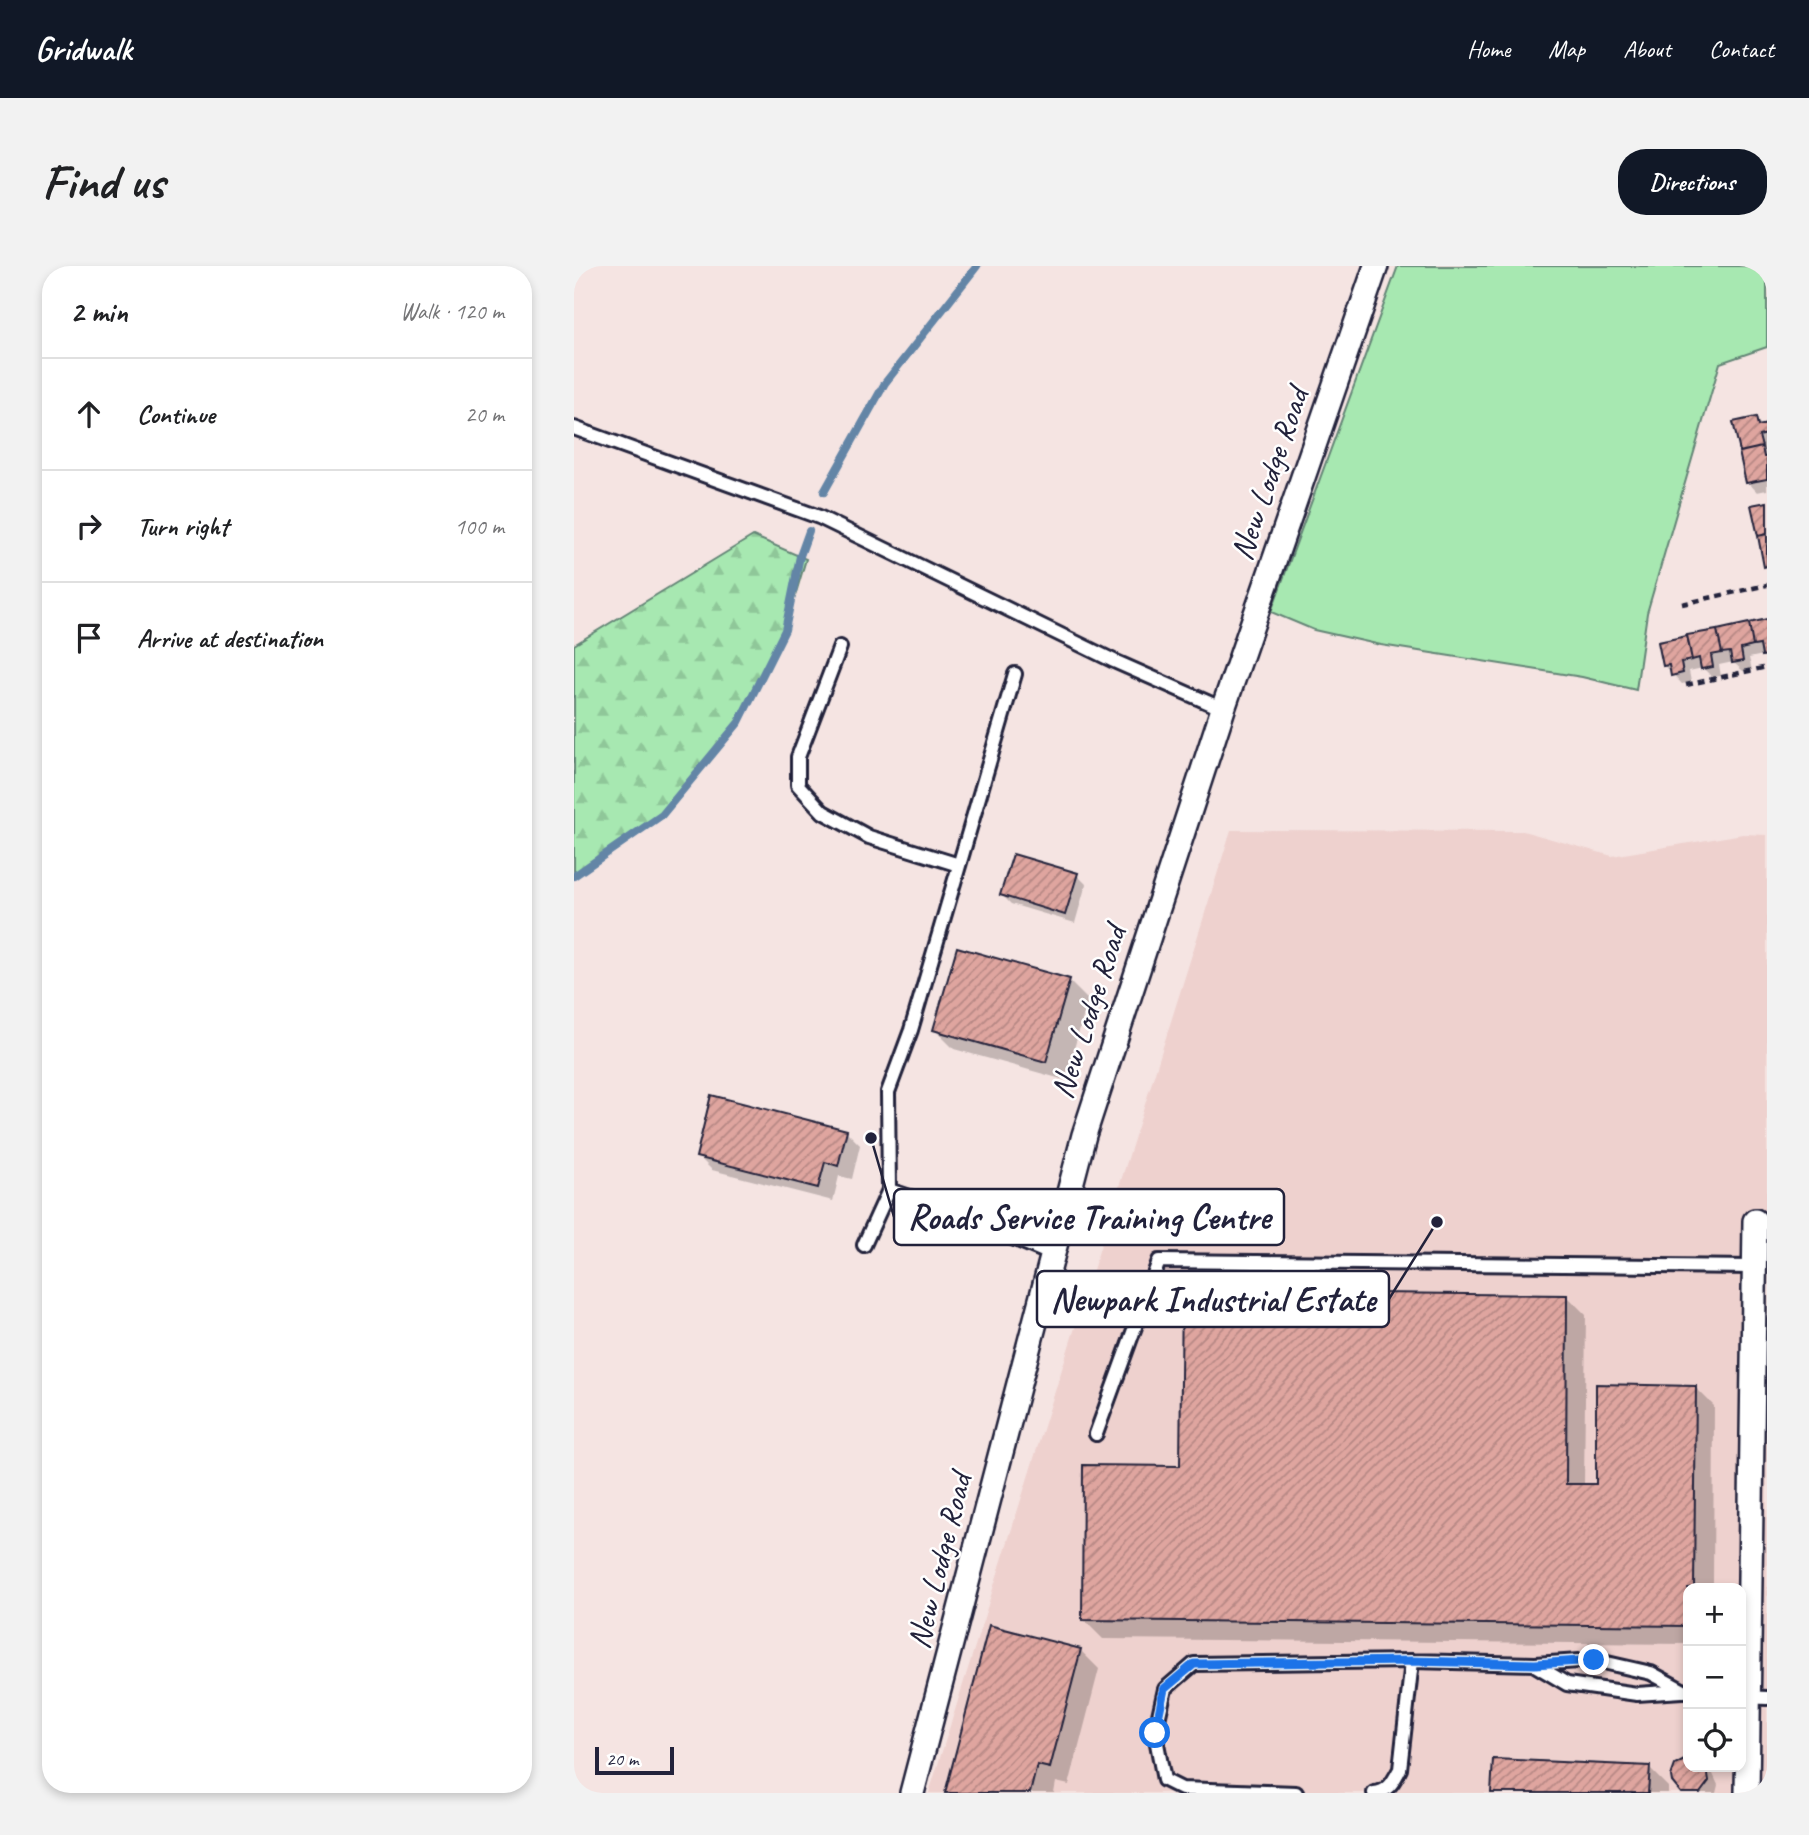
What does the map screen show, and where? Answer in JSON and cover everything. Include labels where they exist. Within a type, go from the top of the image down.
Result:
[{"type":"street","name":"New Lodge Road","points":[[912,1793],[1084,1135],[1223,709],[1376,266]]},
{"type":"street","points":[[1747,1793],[1754,1661],[1761,1340],[1754,1267],[1755,1221]]},
{"type":"lane","points":[[574,428],[819,517],[1114,661],[1223,709]]},
{"type":"lane","points":[[840,647],[798,757],[798,785],[823,812],[869,837],[959,865]]},
{"type":"lane","points":[[864,1245],[889,1190],[888,1092],[911,1030],[1015,674]]},
{"type":"lane","points":[[889,1190],[934,1205],[1053,1255]]},
{"type":"lane","points":[[1097,1434],[1159,1261],[1754,1267]]},
{"type":"lane","points":[[1296,1793],[1182,1789],[1164,1780],[1155,1733],[1164,1689],[1194,1664],[1412,1661],[1535,1664],[1594,1660],[1651,1673],[1683,1689]]},
{"type":"lane","points":[[1374,1793],[1394,1788],[1400,1769],[1412,1661]]},
{"type":"lane","points":[[1535,1664],[1567,1684],[1637,1695],[1683,1691]]},
{"type":"path","points":[[1682,604],[1767,585]]},
{"type":"path","points":[[1686,685],[1767,667]]},
{"type":"shaded area","points":[[1231,830],[1523,831],[1612,856],[1743,834],[1767,835],[1767,1793],[929,1793]]},
{"type":"green space","points":[[1398,266],[1767,266],[1767,347],[1720,363],[1647,613],[1636,690],[1582,677],[1381,645],[1314,630],[1271,612]]},
{"type":"green space","points":[[753,536],[806,559],[785,630],[739,722],[662,815],[574,876],[574,645]]},
{"type":"building","points":[[1756,417],[1758,426],[1767,424],[1767,434],[1759,436],[1762,447],[1740,452],[1733,422]]},
{"type":"building","points":[[1762,447],[1764,457],[1767,457],[1767,479],[1746,483],[1739,452]]},
{"type":"building","points":[[1767,502],[1767,534],[1758,536],[1751,505]]},
{"type":"building","points":[[1767,534],[1767,566],[1764,567],[1758,536]]},
{"type":"building","points":[[1767,619],[1767,655],[1762,656],[1760,645],[1753,646],[1749,623]]},
{"type":"building","points":[[1749,623],[1753,646],[1741,649],[1743,661],[1732,663],[1730,652],[1722,653],[1717,630]]},
{"type":"building","points":[[1717,630],[1722,653],[1711,655],[1713,667],[1701,669],[1699,658],[1692,660],[1687,635]]},
{"type":"building","points":[[1687,636],[1692,660],[1681,662],[1683,673],[1671,676],[1669,665],[1663,666],[1658,642]]},
{"type":"building","points":[[1013,854],[1078,873],[1065,915],[1000,895]]},
{"type":"building","points":[[957,947],[1070,979],[1046,1062],[933,1030]]},
{"type":"building","points":[[711,1095],[847,1130],[838,1166],[825,1162],[818,1188],[696,1157]]},
{"type":"building","points":[[1182,1291],[1567,1295],[1566,1484],[1596,1484],[1596,1384],[1696,1386],[1694,1583],[1683,1583],[1683,1626],[1082,1620],[1083,1465],[1180,1466]]},
{"type":"building","points":[[989,1625],[1081,1649],[1050,1768],[1037,1765],[1030,1793],[945,1793]]},
{"type":"building","points":[[1493,1759],[1650,1766],[1648,1793],[1491,1793]]},
{"type":"building","points":[[1683,1761],[1683,1772],[1708,1772],[1709,1781],[1700,1793],[1681,1793],[1672,1782],[1675,1765]]},
{"type":"waterway","points":[[824,492],[885,383],[977,266]]},
{"type":"waterway","points":[[574,876],[662,815],[739,722],[785,630],[800,556],[809,531]]},
{"type":"place","name":"Roads Service Training Centre","points":[[871,1138]]},
{"type":"place","name":"Newpark Industrial Estate","points":[[1437,1222]]},
{"type":"route","points":[[1155,1733],[1164,1689],[1194,1664],[1412,1661],[1535,1664],[1594,1660]]}]
